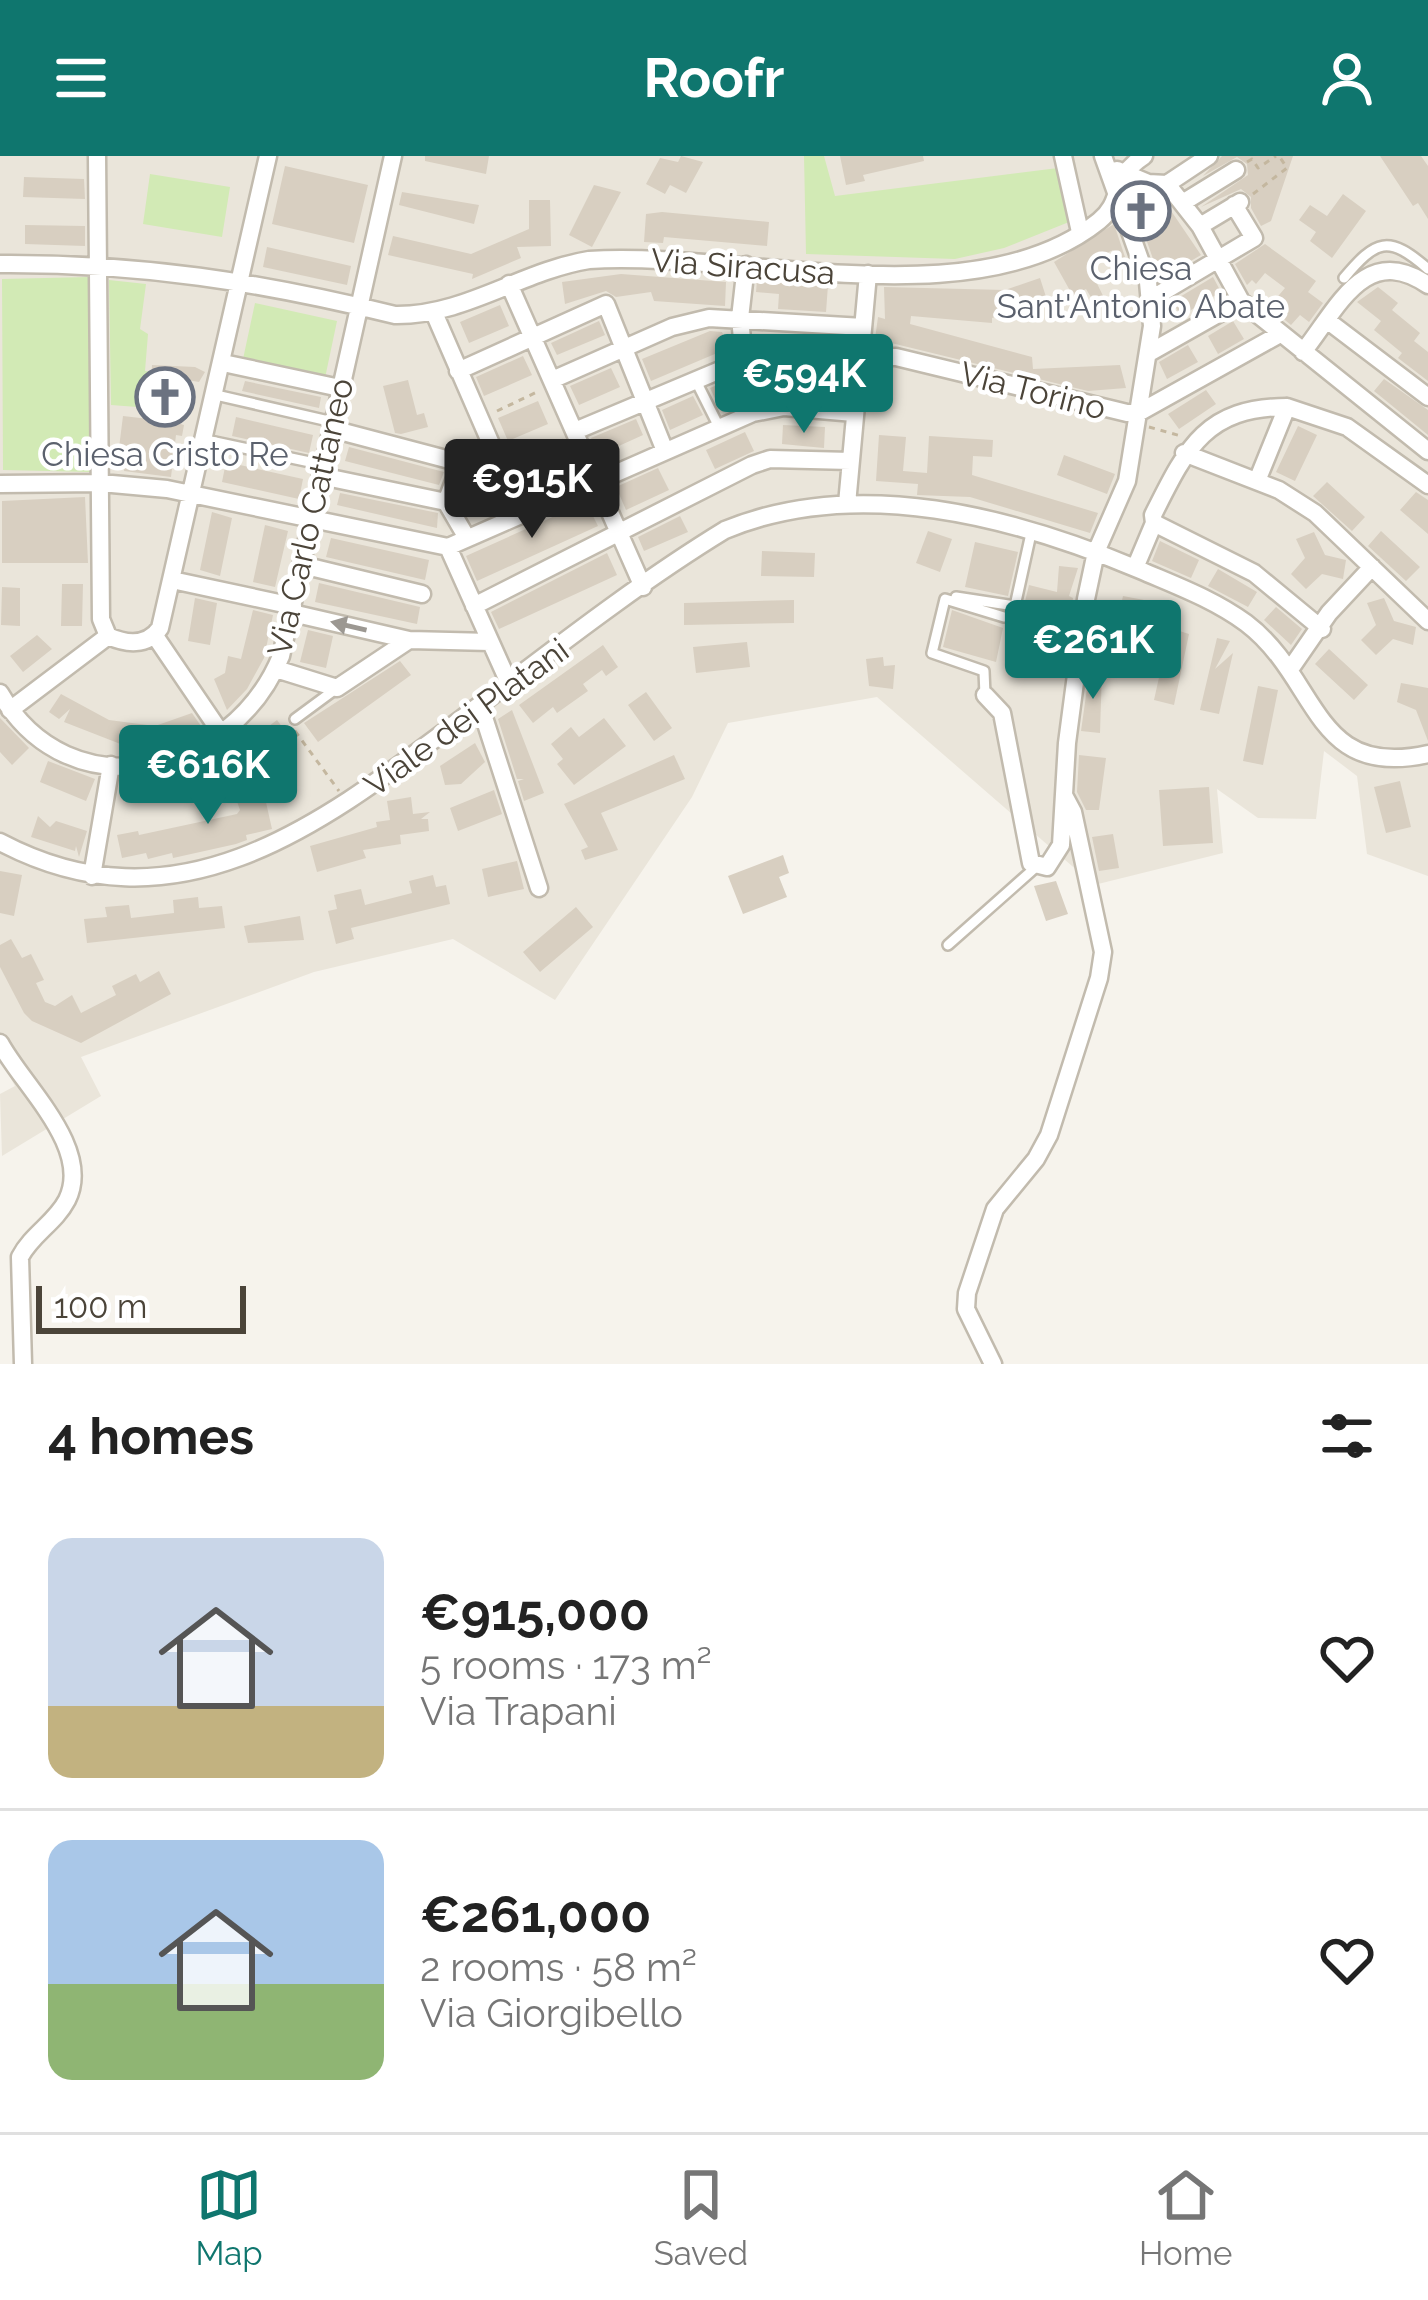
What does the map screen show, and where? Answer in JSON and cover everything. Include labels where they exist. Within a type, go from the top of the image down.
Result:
[{"type":"street","points":[[97,156],[101,619],[108,636]]},
{"type":"street","points":[[155,636],[194,496],[268,156]]},
{"type":"street","name":"Via Carlo Cattaneo","points":[[111,765],[172,760],[198,752],[246,717],[276,669],[393,156]]},
{"type":"street","points":[[1063,156],[1080,232]]},
{"type":"street","name":"Via Siracusa","points":[[0,264],[100,263],[241,281],[395,315],[435,315],[509,284],[589,260],[868,274],[964,273],[1017,260],[1099,221],[1115,172],[1144,156]]},
{"type":"street","points":[[1158,184],[1209,156]]},
{"type":"street","points":[[1184,202],[1236,170]]},
{"type":"street","points":[[1115,172],[1158,184],[1184,202],[1241,301],[1428,451]]},
{"type":"street","points":[[985,694],[1002,712],[1023,806],[1028,855],[1036,867],[1047,867],[1058,856],[1071,703],[1096,552],[1127,481],[1149,352],[1151,298],[1115,172]]},
{"type":"street","points":[[1151,298],[1254,238],[1237,203],[1200,226]]},
{"type":"street","points":[[569,436],[743,360],[740,318],[746,265]]},
{"type":"street","points":[[1303,352],[1360,279],[1392,269],[1426,278]]},
{"type":"street","points":[[847,504],[868,274]]},
{"type":"street","points":[[509,284],[546,386],[597,482],[643,587]]},
{"type":"street","points":[[1149,352],[1241,301]]},
{"type":"street","points":[[458,371],[606,304],[665,451]]},
{"type":"street","points":[[435,315],[515,499]]},
{"type":"street","points":[[546,386],[672,327],[710,318],[863,327]]},
{"type":"street","points":[[1328,321],[1428,397]]},
{"type":"street","points":[[1139,418],[1280,334]]},
{"type":"street","name":"Via Torino","points":[[743,360],[859,369],[884,357],[896,357],[1139,418]]},
{"type":"street","points":[[223,363],[340,388]]},
{"type":"street","points":[[1135,568],[1153,515],[1184,453],[1208,429],[1255,407],[1287,407],[1347,427],[1428,485]]},
{"type":"street","points":[[1257,482],[1287,407]]},
{"type":"street","points":[[0,484],[101,483],[194,496],[448,547],[767,408],[854,413]]},
{"type":"street","points":[[332,425],[461,463]]},
{"type":"street","points":[[446,502],[461,463],[491,448]]},
{"type":"street","points":[[1184,453],[1257,482],[1315,513],[1428,621]]},
{"type":"street","points":[[474,606],[770,459],[851,461]]},
{"type":"street","points":[[322,470],[446,502],[467,538]]},
{"type":"street","name":"Viale dei Platani","points":[[0,842],[33,860],[92,876],[128,878],[206,868],[283,842],[348,804],[704,543],[743,522],[795,508],[847,504],[970,515],[1032,530],[1135,568],[1219,605],[1262,637],[1291,668],[1320,719],[1356,752],[1375,760],[1428,754]]},
{"type":"street","points":[[1154,523],[1254,573],[1322,629]]},
{"type":"street","points":[[448,547],[509,683]]},
{"type":"street","points":[[302,566],[422,594]]},
{"type":"street","points":[[1291,668],[1329,613],[1372,567]]},
{"type":"street","points":[[172,580],[409,640],[490,642]]},
{"type":"street","points":[[108,636],[133,643],[155,636]]},
{"type":"street","points":[[10,710],[108,636]]},
{"type":"street","points":[[155,636],[223,736]]},
{"type":"street","points":[[276,669],[337,688],[409,640]]},
{"type":"street","points":[[0,693],[10,710],[44,742],[111,765],[92,876]]},
{"type":"street","points":[[480,705],[539,888]]},
{"type":"street","points":[[993,1364],[966,1309],[971,1280],[994,1208],[1036,1159],[1049,1135],[1100,978],[1101,926],[1073,812],[1065,797]]},
{"type":"street","points":[[0,1043],[68,1146],[73,1172],[70,1195],[20,1257],[23,1364]]},
{"type":"lane","points":[[1344,278],[1370,248],[1380,244],[1400,247],[1426,278]]},
{"type":"lane","points":[[695,379],[719,428]]},
{"type":"lane","points":[[216,394],[332,425]]},
{"type":"lane","points":[[206,440],[322,470]]},
{"type":"lane","points":[[945,599],[1015,606],[1032,530]]},
{"type":"lane","points":[[945,599],[1004,617]]},
{"type":"lane","points":[[945,599],[932,652],[984,671],[985,694]]},
{"type":"lane","points":[[292,720],[337,688]]},
{"type":"lane","points":[[948,945],[1036,867]]},
{"type":"path","points":[[1236,170],[1252,159],[1258,168],[1278,156],[1287,168],[1281,177],[1237,203]]},
{"type":"path","points":[[479,419],[546,386]]},
{"type":"path","points":[[1139,418],[1178,434]]},
{"type":"path","points":[[501,469],[569,436]]},
{"type":"path","points":[[292,720],[348,804]]},
{"type":"shaded area","points":[[0,156],[1428,156],[1428,876],[1367,854],[1357,776],[1324,751],[1316,819],[1258,818],[1217,789],[1223,853],[1094,885],[877,697],[728,723],[692,797],[555,1000],[453,939],[314,972],[81,1057],[101,1096],[2,1156],[0,1094],[15,1086],[0,1059]]},
{"type":"green space","points":[[804,156],[824,156],[835,196],[1058,168],[1069,222],[1004,248],[955,259],[806,254]]},
{"type":"green space","points":[[150,174],[230,187],[222,237],[143,224]]},
{"type":"green space","points":[[89,277],[91,472],[3,470],[2,279]]},
{"type":"green space","points":[[109,280],[146,284],[140,329],[148,334],[145,371],[152,372],[150,408],[111,405]]},
{"type":"green space","points":[[255,303],[337,321],[325,378],[243,359]]},
{"type":"building","points":[[425,156],[489,156],[486,174],[425,161]]},
{"type":"building","points":[[681,156],[703,162],[686,193],[670,185],[665,194],[646,184],[660,158],[678,162]]},
{"type":"building","points":[[840,156],[923,156],[924,161],[863,175],[865,181],[846,185]]},
{"type":"building","points":[[1222,156],[1293,156],[1271,221],[1261,226],[1251,197],[1241,189],[1201,207],[1248,175],[1247,164],[1237,157],[1203,176]]},
{"type":"building","points":[[1380,156],[1421,156],[1428,166],[1428,219],[1418,203],[1413,206]]},
{"type":"building","points":[[285,166],[368,185],[354,243],[272,224]]},
{"type":"building","points":[[24,177],[84,179],[85,199],[23,197]]},
{"type":"building","points":[[594,185],[621,192],[592,247],[569,235]]},
{"type":"building","points":[[402,192],[479,205],[474,224],[399,205]]},
{"type":"building","points":[[1343,194],[1366,211],[1332,258],[1310,241],[1316,232],[1299,220],[1310,205],[1327,216]]},
{"type":"building","points":[[1151,196],[1161,196],[1201,255],[1160,279],[1135,207]]},
{"type":"building","points":[[529,200],[550,200],[551,246],[517,247],[521,258],[472,279],[473,274],[388,255],[393,236],[471,254],[529,229]]},
{"type":"building","points":[[646,214],[769,222],[767,246],[664,237],[663,243],[644,242]]},
{"type":"building","points":[[1114,224],[1125,257],[1119,260],[1113,250],[1087,263],[1107,304],[1098,309],[1086,289],[1073,296],[1054,262]]},
{"type":"building","points":[[25,225],[85,226],[85,246],[25,244]]},
{"type":"building","points":[[1265,244],[1316,281],[1308,292],[1323,303],[1309,322],[1300,315],[1291,325],[1269,307],[1285,288],[1265,273],[1256,284],[1252,280],[1247,285],[1235,264]]},
{"type":"building","points":[[267,247],[351,266],[347,285],[263,267]]},
{"type":"building","points":[[621,274],[726,282],[725,306],[654,301],[651,292],[616,297],[606,291],[565,304],[562,282]]},
{"type":"building","points":[[1213,277],[1221,292],[1181,316],[1175,306],[1164,313],[1163,307]]},
{"type":"building","points":[[1040,278],[1047,300],[992,318],[992,323],[911,316],[910,324],[1032,357],[1033,369],[1120,365],[1126,388],[1088,391],[875,339],[878,317],[885,319],[884,287],[1005,290]]},
{"type":"building","points":[[757,280],[828,285],[826,312],[778,309],[779,294],[756,292]]},
{"type":"building","points":[[1378,287],[1398,303],[1392,310],[1420,333],[1414,341],[1428,352],[1428,381],[1398,358],[1402,353],[1374,330],[1381,321],[1357,302]]},
{"type":"building","points":[[500,305],[509,326],[469,343],[460,322]]},
{"type":"building","points":[[599,321],[605,335],[557,355],[551,343]]},
{"type":"building","points":[[1233,321],[1244,339],[1218,354],[1208,336]]},
{"type":"building","points":[[710,331],[722,332],[729,348],[651,381],[642,359]]},
{"type":"building","points":[[762,334],[848,339],[847,353],[761,348]]},
{"type":"building","points":[[1188,345],[1198,362],[1167,379],[1159,362]]},
{"type":"building","points":[[523,356],[532,375],[484,396],[476,377]]},
{"type":"building","points":[[152,365],[195,367],[205,372],[199,382],[181,379],[177,423],[184,425],[182,436],[176,435],[171,477],[124,471],[127,449],[119,448],[123,416],[149,419]]},
{"type":"building","points":[[611,368],[620,387],[579,405],[570,386]]},
{"type":"building","points":[[739,376],[748,396],[720,409],[710,388]]},
{"type":"building","points":[[788,376],[831,380],[829,398],[787,394]]},
{"type":"building","points":[[1384,379],[1428,410],[1428,435],[1374,391]]},
{"type":"building","points":[[408,380],[417,415],[424,413],[428,427],[395,433],[383,386]]},
{"type":"building","points":[[245,381],[321,397],[319,408],[242,391]]},
{"type":"building","points":[[1206,390],[1216,404],[1179,429],[1168,414]]},
{"type":"building","points":[[693,396],[703,415],[670,430],[662,410]]},
{"type":"building","points":[[538,401],[548,424],[508,441],[498,418]]},
{"type":"building","points":[[236,417],[313,435],[309,453],[232,436]]},
{"type":"building","points":[[636,419],[643,435],[599,455],[591,438]]},
{"type":"building","points":[[783,425],[825,427],[824,448],[782,444]]},
{"type":"building","points":[[1298,426],[1317,435],[1295,481],[1276,472]]},
{"type":"building","points":[[745,432],[754,451],[715,469],[706,450]]},
{"type":"building","points":[[879,435],[906,437],[903,471],[927,473],[929,436],[993,440],[992,457],[973,456],[972,475],[1098,513],[1090,533],[970,497],[917,495],[918,484],[876,481]]},
{"type":"building","points":[[349,447],[444,472],[439,485],[345,461]]},
{"type":"building","points":[[564,448],[575,474],[527,494],[516,469]]},
{"type":"building","points":[[1064,455],[1115,474],[1107,494],[1057,475]]},
{"type":"building","points":[[226,462],[303,479],[299,499],[222,482]]},
{"type":"building","points":[[658,468],[669,490],[626,510],[616,487]]},
{"type":"building","points":[[494,482],[503,503],[475,516],[465,496]]},
{"type":"building","points":[[1327,482],[1365,517],[1352,531],[1313,496]]},
{"type":"building","points":[[1416,492],[1428,500],[1428,534],[1400,510]]},
{"type":"building","points":[[340,493],[438,513],[437,528],[337,505]]},
{"type":"building","points":[[85,497],[88,563],[2,563],[2,501]]},
{"type":"building","points":[[586,502],[598,526],[477,581],[466,556]]},
{"type":"building","points":[[212,512],[232,518],[220,576],[200,570]]},
{"type":"building","points":[[680,516],[688,532],[644,551],[638,537]]},
{"type":"building","points":[[265,525],[288,531],[275,587],[253,582]]},
{"type":"building","points":[[928,531],[952,539],[940,572],[916,563]]},
{"type":"building","points":[[1381,531],[1420,567],[1406,581],[1368,546]]},
{"type":"building","points":[[1314,532],[1325,555],[1346,560],[1343,579],[1322,574],[1306,589],[1291,574],[1305,558],[1296,539]]},
{"type":"building","points":[[331,538],[429,560],[425,580],[326,557]]},
{"type":"building","points":[[1160,541],[1199,560],[1191,578],[1152,561]]},
{"type":"building","points":[[975,542],[1018,552],[1008,596],[965,587]]},
{"type":"building","points":[[762,551],[815,553],[814,577],[761,576]]},
{"type":"building","points":[[607,553],[617,575],[499,629],[491,612]]},
{"type":"building","points":[[1059,566],[1078,568],[1069,596],[1073,598],[1067,642],[1054,640],[1055,627],[1020,622],[1029,585],[1057,592]]},
{"type":"building","points":[[1218,569],[1257,592],[1248,607],[1208,586]]},
{"type":"building","points":[[319,583],[420,607],[417,624],[315,602]]},
{"type":"building","points":[[62,584],[83,584],[82,626],[61,626]]},
{"type":"building","points":[[2,587],[20,588],[20,626],[1,625]]},
{"type":"building","points":[[1123,596],[1144,600],[1128,673],[1107,668]]},
{"type":"building","points":[[195,598],[217,603],[210,645],[188,641]]},
{"type":"building","points":[[1384,598],[1394,621],[1416,627],[1413,645],[1393,639],[1376,655],[1361,640],[1376,625],[1367,603]]},
{"type":"building","points":[[794,600],[794,623],[684,625],[684,603]]},
{"type":"building","points":[[1276,607],[1302,629],[1291,645],[1264,620]]},
{"type":"building","points":[[253,610],[273,615],[264,658],[247,689],[227,710],[214,679],[225,673],[228,656],[241,659]]},
{"type":"building","points":[[952,610],[1003,628],[996,662],[943,647]]},
{"type":"building","points":[[1170,628],[1189,634],[1174,705],[1154,700]]},
{"type":"building","points":[[308,630],[333,636],[326,668],[300,662]]},
{"type":"building","points":[[37,635],[52,649],[23,672],[10,656]]},
{"type":"building","points":[[1217,638],[1230,641],[1215,669],[1233,653],[1219,714],[1200,710]]},
{"type":"building","points":[[747,642],[750,667],[696,673],[693,647]]},
{"type":"building","points":[[603,645],[618,667],[606,676],[602,670],[583,684],[588,691],[557,713],[553,707],[533,723],[519,705]]},
{"type":"building","points":[[1329,649],[1368,685],[1354,700],[1315,664]]},
{"type":"building","points":[[883,657],[884,666],[895,665],[893,689],[869,686],[866,659]]},
{"type":"building","points":[[400,661],[411,675],[318,742],[304,723]]},
{"type":"building","points":[[1090,667],[1102,669],[1100,733],[1081,731]]},
{"type":"building","points":[[1401,683],[1428,688],[1428,741],[1416,710],[1397,702]]},
{"type":"building","points":[[1258,686],[1278,690],[1263,765],[1243,761]]},
{"type":"building","points":[[646,692],[672,728],[654,741],[628,705]]},
{"type":"building","points":[[61,694],[109,720],[155,726],[192,713],[203,729],[171,742],[164,727],[164,743],[123,745],[64,722],[70,709],[59,719],[49,712]]},
{"type":"building","points":[[512,710],[544,793],[524,801],[518,781],[524,779],[517,779],[498,719]]},
{"type":"building","points":[[0,718],[29,748],[12,765],[0,752]]},
{"type":"building","points":[[604,718],[626,746],[574,785],[557,764],[563,759],[551,744],[571,727],[579,737]]},
{"type":"building","points":[[277,720],[288,735],[252,761],[241,747]]},
{"type":"building","points":[[475,743],[485,762],[461,784],[445,785],[440,766]]},
{"type":"building","points":[[674,755],[685,779],[601,813],[618,850],[585,860],[581,850],[588,847],[564,804]]},
{"type":"building","points":[[1079,755],[1106,758],[1099,810],[1086,810],[1077,792]]},
{"type":"building","points":[[226,759],[234,774],[196,794],[188,777]]},
{"type":"building","points":[[48,761],[95,779],[86,801],[40,782]]},
{"type":"building","points":[[281,769],[284,781],[263,789],[272,829],[246,835],[247,840],[236,844],[173,858],[172,853],[148,859],[146,853],[122,858],[117,835],[138,831],[139,835],[237,814],[240,810],[233,790]]},
{"type":"building","points":[[165,781],[166,800],[123,801],[123,783]]},
{"type":"building","points":[[1400,781],[1411,827],[1386,833],[1374,787]]},
{"type":"building","points":[[1209,787],[1213,843],[1163,846],[1159,790]]},
{"type":"building","points":[[494,790],[502,814],[458,831],[450,808]]},
{"type":"building","points":[[411,797],[413,814],[430,812],[421,819],[428,819],[429,831],[400,835],[401,844],[363,850],[366,858],[317,872],[310,846],[377,827],[376,822],[390,820],[387,801]]},
{"type":"building","points":[[38,816],[50,827],[56,821],[87,831],[79,857],[76,846],[75,851],[31,837]]},
{"type":"building","points":[[1113,834],[1119,868],[1099,871],[1092,837]]},
{"type":"building","points":[[783,855],[789,873],[779,877],[787,897],[743,914],[728,876]]},
{"type":"building","points":[[517,861],[524,889],[488,897],[482,869]]},
{"type":"building","points":[[0,871],[22,875],[14,916],[0,913]]},
{"type":"building","points":[[433,875],[436,887],[446,885],[450,904],[351,928],[354,939],[336,944],[328,911],[337,909],[334,895],[361,889],[365,905],[412,893],[409,881]]},
{"type":"building","points":[[1056,881],[1068,914],[1046,921],[1034,886]]},
{"type":"building","points":[[198,897],[199,908],[222,906],[225,928],[87,943],[84,919],[107,917],[105,907],[129,905],[131,918],[174,913],[173,900]]},
{"type":"building","points":[[576,907],[593,927],[540,972],[523,952]]},
{"type":"building","points":[[300,916],[304,940],[248,943],[244,926]]},
{"type":"building","points":[[11,939],[22,958],[31,954],[44,980],[36,983],[45,1002],[55,1006],[72,995],[81,1013],[116,995],[112,986],[136,974],[140,982],[159,971],[171,994],[81,1043],[24,1013],[0,967],[0,945]]},
{"type":"place","name":"Chiesa Sant'Antonio Abate","points":[[1141,211]]},
{"type":"place","name":"Chiesa Cristo Re","points":[[165,397]]}]
